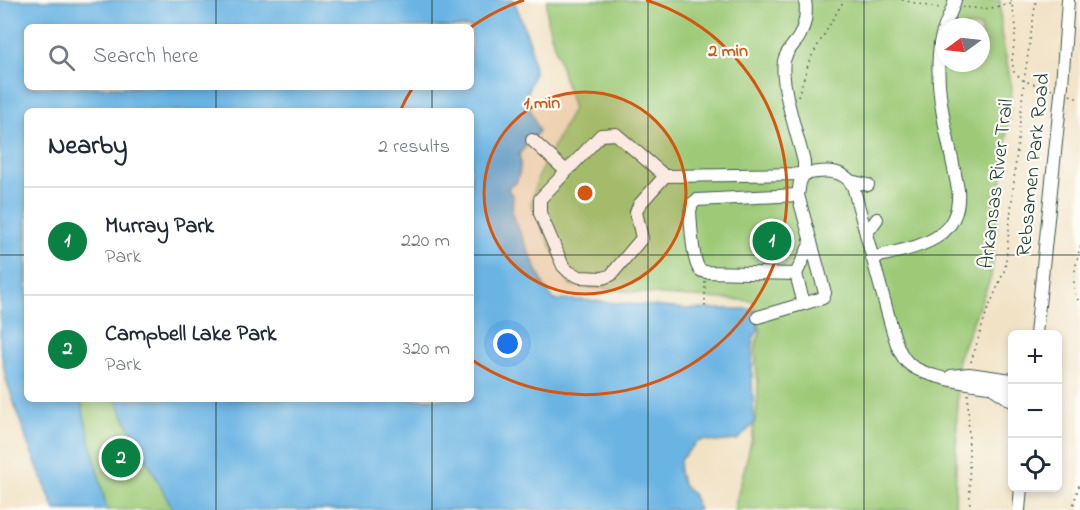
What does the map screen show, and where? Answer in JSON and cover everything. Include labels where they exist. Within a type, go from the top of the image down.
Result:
[{"type":"street","points":[[758,317],[822,299],[825,295],[798,195],[804,174],[804,162],[783,72],[786,56],[802,27],[805,0]]},
{"type":"street","name":"Rebsamen Park Road","points":[[1036,330],[1068,0]]},
{"type":"street","points":[[872,258],[931,242],[945,231],[955,216],[958,190],[940,97],[938,69],[940,42],[954,3]]},
{"type":"street","points":[[665,176],[639,205],[636,212],[642,235],[641,240],[611,275],[603,278],[580,277],[563,266],[538,209],[540,199],[597,138],[610,133],[624,139],[665,176],[804,174],[828,170],[839,173],[850,181],[868,185]]},
{"type":"street","points":[[532,140],[566,171]]},
{"type":"street","points":[[850,181],[892,329],[907,362],[922,372],[990,382],[1008,388]]},
{"type":"street","points":[[796,274],[700,270],[697,266],[690,210],[692,204],[698,200],[798,195]]},
{"type":"street","points":[[866,234],[877,219]]},
{"type":"street","points":[[804,304],[796,274],[811,242]]},
{"type":"street","points":[[990,382],[1008,371]]},
{"type":"street","points":[[990,382],[1008,380]]},
{"type":"street","points":[[990,382],[1008,398]]},
{"type":"street","points":[[1019,510],[1021,492]]},
{"type":"path","points":[[798,106],[798,95],[810,59],[844,0]]},
{"type":"path","points":[[902,0],[936,8],[954,3],[985,9],[1012,4]]},
{"type":"path","points":[[1011,0],[1016,26],[1012,67],[1016,76],[1024,81]]},
{"type":"path","name":"Arkansas River Trail","points":[[970,510],[969,379],[986,314],[1005,269],[1024,81],[1036,0]]},
{"type":"path","points":[[1080,246],[1073,284],[1075,297],[1080,303]]},
{"type":"path","points":[[704,279],[705,309]]},
{"type":"path","points":[[1072,510],[1080,482]]},
{"type":"green space","points":[[547,0],[1000,0],[1001,33],[1012,88],[991,277],[958,359],[955,510],[734,510],[756,418],[758,387],[756,344],[761,332],[753,301],[662,295],[570,285],[531,204],[539,174],[573,109],[547,20]]},
{"type":"green space","points":[[81,402],[117,402],[173,510],[107,510]]},
{"type":"water","points":[[0,0],[514,0],[530,43],[534,72],[528,91],[528,104],[539,131],[519,154],[519,176],[516,183],[508,190],[513,196],[512,214],[545,288],[554,300],[583,300],[687,309],[753,309],[759,330],[753,338],[754,424],[737,440],[697,442],[680,460],[679,473],[683,485],[692,494],[699,510],[173,510],[117,402],[474,402],[474,108],[24,108],[24,402],[81,402],[107,510],[55,510],[28,444],[6,379],[0,346]]},
{"type":"place","name":"Murray Park","points":[[772,241]]},
{"type":"place","name":"Campbell Lake Park","points":[[121,458]]}]
